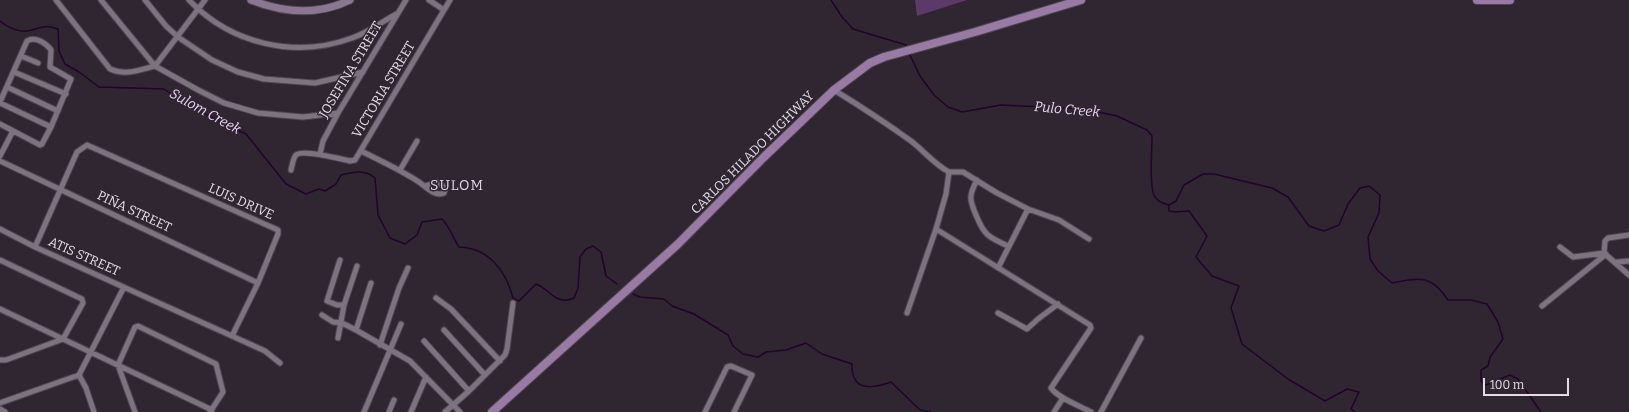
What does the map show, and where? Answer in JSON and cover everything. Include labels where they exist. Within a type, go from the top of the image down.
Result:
[{"type":"main road","name":"CARLOS HILADO HIGHWAY","points":[[492,412],[678,244],[764,157],[834,90],[870,63],[900,52],[1081,0]]},
{"type":"main road","points":[[1477,0],[1510,0]]},
{"type":"street","points":[[56,0],[110,69],[120,73],[132,72],[155,66],[204,0]]},
{"type":"street","points":[[101,0],[155,66],[224,103],[258,112],[302,117],[338,113]]},
{"type":"street","points":[[145,0],[166,26],[178,37],[218,63],[238,72],[264,79],[315,83],[363,72]]},
{"type":"street","points":[[189,0],[198,9],[224,27],[254,41],[287,48],[324,46],[354,38],[398,13]]},
{"type":"street","points":[[251,0],[277,9],[300,12],[323,10],[350,0]]},
{"type":"street","name":"JOSEFINA STREET","points":[[320,154],[323,141],[338,113],[406,0]]},
{"type":"street","points":[[429,0],[444,10]]},
{"type":"street","name":"VICTORIA STREET","points":[[320,154],[350,161],[355,160],[450,0]]},
{"type":"street","points":[[0,124],[40,144],[51,127],[66,94],[71,79],[50,67],[51,50],[48,46],[33,38],[27,41],[0,102],[51,127]]},
{"type":"street","points":[[21,56],[38,63]]},
{"type":"street","points":[[14,72],[66,94]]},
{"type":"street","points":[[7,87],[58,111]]},
{"type":"street","points":[[834,90],[884,121],[924,151],[938,166],[949,172],[963,172],[997,193],[1028,208],[1059,220],[1089,239]]},
{"type":"street","points":[[0,156],[13,131]]},
{"type":"street","points":[[400,170],[417,142]]},
{"type":"street","name":"LUIS DRIVE","points":[[35,247],[77,152],[87,145],[278,230],[278,235],[258,283],[232,336]]},
{"type":"street","points":[[361,151],[400,170],[425,186]]},
{"type":"street","points":[[291,170],[296,154],[320,154]]},
{"type":"street","name":"PIÑA STREET","points":[[0,161],[258,283]]},
{"type":"street","points":[[907,313],[936,229],[946,194],[949,172]]},
{"type":"street","points":[[977,180],[971,192],[970,203],[982,230],[995,240],[1008,246]]},
{"type":"street","points":[[998,268],[1028,208]]},
{"type":"street","points":[[936,229],[1089,323],[1091,328],[1051,388],[1063,398],[1091,412]]},
{"type":"street","name":"ATIS STREET","points":[[0,230],[124,287]]},
{"type":"street","points":[[1605,254],[1605,241],[1608,238],[1629,235]]},
{"type":"street","points":[[1560,247],[1573,257],[1605,254],[1617,262],[1629,275]]},
{"type":"street","points":[[1542,306],[1605,254]]},
{"type":"street","points":[[0,260],[82,299],[84,304],[64,339],[6,360],[0,360]]},
{"type":"street","points":[[340,260],[327,300],[337,305],[344,305]]},
{"type":"street","points":[[1617,262],[1629,261]]},
{"type":"street","points":[[338,338],[342,323],[344,305],[356,266]]},
{"type":"street","points":[[380,345],[399,288],[408,268]]},
{"type":"street","points":[[356,330],[371,283]]},
{"type":"street","points":[[0,403],[79,375],[124,287],[266,351],[280,363]]},
{"type":"street","points":[[436,298],[451,309],[500,361]]},
{"type":"street","points":[[445,412],[469,392],[500,361],[507,349],[513,303]]},
{"type":"street","points":[[998,313],[1027,329],[1058,304]]},
{"type":"street","points":[[0,309],[118,364],[211,411],[223,392],[215,362],[137,326],[135,327],[118,364],[135,412]]},
{"type":"street","points":[[322,315],[333,322],[342,323],[356,330],[412,362],[460,412]]},
{"type":"street","points":[[364,412],[401,324]]},
{"type":"street","points":[[444,330],[485,375]]},
{"type":"street","points":[[1101,412],[1141,338]]},
{"type":"street","points":[[424,341],[469,392]]},
{"type":"street","points":[[705,412],[727,367],[731,366],[752,375],[734,412]]},
{"type":"street","points":[[79,375],[86,388],[94,412]]},
{"type":"street","points":[[410,412],[426,377]]},
{"type":"street","points":[[1054,412],[1063,398]]},
{"type":"street","points":[[389,412],[394,400]]},
{"type":"street","points":[[0,409],[5,412]]},
{"type":"shaded area","points":[[915,0],[967,0],[917,16]]},
{"type":"waterway","name":"Pulo Creek","points":[[831,0],[842,17],[853,29],[906,45],[907,47]]},
{"type":"waterway","name":"Sulom Creek","points":[[0,21],[9,27],[20,31],[27,31],[46,26],[58,29],[59,51],[65,64],[79,72],[99,87],[164,89],[191,107],[246,134],[286,184],[306,194],[319,189],[325,191],[336,184],[341,175],[359,172],[371,175],[375,178],[378,215],[390,238],[405,244],[417,235],[422,222],[442,219],[459,247],[470,248],[487,256],[495,263],[506,279],[513,298],[519,301],[536,284],[558,299],[568,300],[574,298],[578,288],[580,257],[586,249],[593,246],[601,252],[606,276],[617,284]]},
{"type":"waterway","name":"Pulo Creek","points":[[909,53],[920,76],[934,95],[948,107],[962,112],[1001,105],[1084,109],[1117,116],[1147,130],[1152,136],[1152,190],[1160,202],[1169,205],[1176,201],[1184,185],[1203,174],[1214,174],[1272,188],[1288,197],[1309,226],[1324,231],[1339,225],[1348,204],[1360,188],[1369,186],[1380,195],[1379,213],[1368,237],[1370,259],[1378,271],[1392,283],[1418,279],[1430,282],[1436,286],[1448,300],[1471,300],[1487,304],[1498,322],[1503,339],[1490,357],[1488,366],[1481,370],[1481,381],[1486,385],[1510,375],[1518,379],[1541,412]]},
{"type":"waterway","points":[[1169,206],[1169,211],[1189,211],[1207,236],[1196,257],[1212,276],[1239,286],[1231,308],[1242,344],[1288,379],[1325,401],[1347,389],[1359,392],[1351,409],[1355,412]]},
{"type":"waterway","name":"Sulom Creek","points":[[633,294],[640,297],[664,299],[672,306],[694,314],[728,335],[733,346],[743,354],[758,357],[766,352],[786,350],[806,343],[822,354],[852,364],[853,375],[860,385],[870,387],[891,382],[920,410],[931,412]]},
{"type":"district","name":"SULOM","points":[[457,186]]}]
